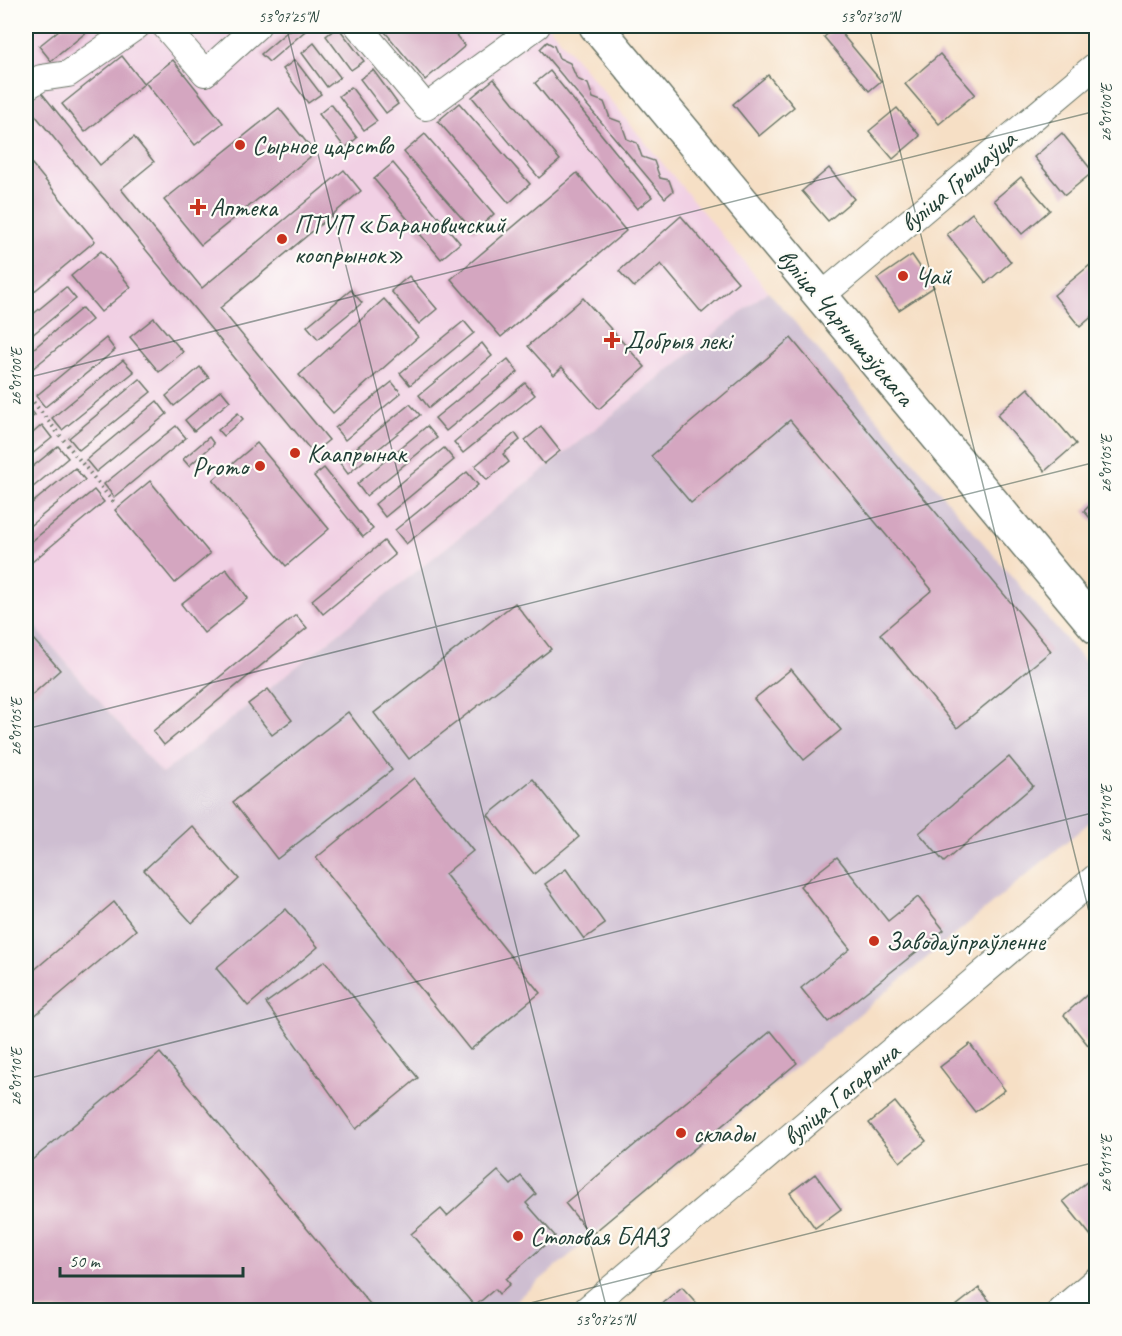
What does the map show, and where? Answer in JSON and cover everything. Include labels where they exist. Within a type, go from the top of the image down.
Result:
[{"type":"main road","name":"вуліца Чарнышэўскага","points":[[596,26],[1096,627]]},
{"type":"street","points":[[26,87],[41,78],[68,74],[137,26]]},
{"type":"street","points":[[165,26],[205,73],[258,26]]},
{"type":"street","points":[[358,26],[426,107],[537,26]]},
{"type":"street","name":"вуліца Грыцаўца","points":[[820,297],[1096,65]]},
{"type":"street","name":"вуліца Гагарына","points":[[586,1311],[1096,877]]},
{"type":"street","points":[[1061,1311],[1096,1280]]},
{"type":"path","points":[[26,393],[114,503]]},
{"type":"shaded area","name":"Каапрынак","points":[[26,26],[549,26],[768,291],[162,774],[26,616]]},
{"type":"shaded area","points":[[768,291],[1096,675],[1096,817],[504,1310],[26,1310],[26,616],[162,774]]},
{"type":"building","points":[[64,26],[94,26],[51,61],[39,46]]},
{"type":"building","points":[[294,26],[311,26],[269,62],[261,54]]},
{"type":"building","points":[[380,26],[448,26],[465,46],[425,80]]},
{"type":"building","points":[[940,26],[957,26],[947,34]]},
{"type":"building","points":[[338,27],[364,61],[351,70],[326,36]]},
{"type":"building","points":[[836,27],[881,81],[869,91],[824,37]]},
{"type":"building","points":[[547,42],[554,46],[559,58],[570,63],[577,79],[588,84],[593,98],[604,102],[610,118],[621,122],[627,139],[637,143],[642,157],[654,161],[660,178],[669,180],[673,191],[665,198],[540,49]]},
{"type":"building","points":[[314,43],[340,77],[327,87],[302,53]]},
{"type":"building","points":[[940,54],[975,94],[939,124],[905,84]]},
{"type":"building","points":[[122,56],[144,84],[85,132],[62,104]]},
{"type":"building","points":[[173,60],[223,123],[195,145],[145,82]]},
{"type":"building","points":[[295,60],[321,94],[308,103],[283,69]]},
{"type":"building","points":[[373,70],[398,104],[386,113],[360,79]]},
{"type":"building","points":[[550,71],[652,197],[637,209],[535,83]]},
{"type":"building","points":[[768,75],[794,107],[759,136],[733,104]]},
{"type":"building","points":[[494,79],[560,160],[539,178],[472,97]]},
{"type":"building","points":[[351,87],[377,121],[364,130],[339,96]]},
{"type":"building","name":"ПТУП «Барановичский коопрынок»","points":[[40,91],[100,165],[134,137],[154,162],[121,189],[202,288],[344,170],[361,191],[220,308],[329,440],[313,453],[26,104]]},
{"type":"building","points":[[459,103],[530,184],[509,203],[438,121]]},
{"type":"building","points":[[331,104],[357,138],[345,148],[319,114]]},
{"type":"building","points":[[279,108],[315,153],[201,245],[164,200]]},
{"type":"building","points":[[897,108],[920,136],[893,159],[869,131]]},
{"type":"building","points":[[1062,133],[1093,172],[1065,195],[1034,157]]},
{"type":"building","points":[[425,134],[494,214],[474,232],[404,152]]},
{"type":"building","points":[[393,163],[460,243],[441,259],[374,179]]},
{"type":"building","points":[[32,164],[95,241],[26,298],[26,170]]},
{"type":"building","points":[[829,168],[854,199],[828,221],[802,191]]},
{"type":"building","points":[[577,173],[626,231],[501,337],[451,279]]},
{"type":"building","points":[[1021,177],[1050,210],[1022,234],[994,200]]},
{"type":"building","points":[[972,213],[1011,262],[986,283],[947,234]]},
{"type":"building","points":[[681,216],[738,282],[702,313],[661,264],[634,287],[619,271]]},
{"type":"building","points":[[101,251],[131,287],[101,312],[71,276]]},
{"type":"building","points":[[912,255],[934,287],[899,310],[877,279]]},
{"type":"building","points":[[1096,260],[1096,313],[1080,327],[1054,295]]},
{"type":"building","points":[[409,276],[437,309],[419,324],[391,291]]},
{"type":"building","points":[[66,287],[76,299],[26,340],[26,320]]},
{"type":"building","points":[[351,290],[362,303],[318,339],[307,326]]},
{"type":"building","points":[[583,298],[645,367],[599,409],[562,367],[554,375],[528,346]]},
{"type":"building","points":[[384,299],[418,337],[333,413],[299,375]]},
{"type":"building","points":[[82,308],[92,320],[26,374],[26,355]]},
{"type":"building","points":[[154,318],[183,352],[159,372],[130,337]]},
{"type":"building","points":[[464,321],[474,333],[410,385],[400,373]]},
{"type":"building","points":[[106,338],[115,350],[45,407],[36,396]]},
{"type":"building","points":[[791,338],[1051,651],[957,728],[880,634],[932,590],[790,420],[691,503],[651,456]]},
{"type":"building","points":[[482,343],[492,356],[429,408],[419,395]]},
{"type":"building","points":[[508,359],[518,372],[446,431],[435,418]]},
{"type":"building","points":[[123,360],[134,372],[62,430],[52,418]]},
{"type":"building","points":[[200,367],[209,378],[174,406],[166,396]]},
{"type":"building","points":[[140,379],[151,392],[79,450],[69,438]]},
{"type":"building","points":[[392,382],[401,393],[345,440],[335,428]]},
{"type":"building","points":[[525,383],[535,395],[463,453],[454,442]]},
{"type":"building","points":[[1028,388],[1076,444],[1045,471],[997,415]]},
{"type":"building","points":[[221,390],[230,401],[194,431],[185,420]]},
{"type":"building","points":[[157,401],[167,414],[96,472],[86,460]]},
{"type":"building","points":[[26,403],[35,415],[26,422]]},
{"type":"building","points":[[410,404],[420,415],[348,474],[339,462]]},
{"type":"building","points":[[238,413],[243,419],[223,436],[218,430]]},
{"type":"building","points":[[42,425],[52,438],[26,459],[26,439]]},
{"type":"building","points":[[176,426],[186,438],[114,497],[104,484]]},
{"type":"building","points":[[427,426],[437,438],[366,496],[357,484]]},
{"type":"building","points":[[541,427],[560,451],[544,464],[525,440]]},
{"type":"building","points":[[515,433],[520,440],[503,454],[509,462],[487,480],[475,466]]},
{"type":"building","points":[[209,437],[214,444],[189,466],[183,459]]},
{"type":"building","points":[[257,443],[329,529],[286,566],[213,480]]},
{"type":"building","points":[[58,446],[68,458],[26,493],[26,472]]},
{"type":"building","points":[[444,448],[454,460],[385,517],[375,504]]},
{"type":"building","points":[[75,468],[85,480],[26,529],[26,508]]},
{"type":"building","points":[[324,468],[373,529],[363,537],[314,476]]},
{"type":"building","points":[[467,472],[478,485],[406,544],[395,530]]},
{"type":"building","points":[[150,481],[210,554],[175,583],[115,510]]},
{"type":"building","points":[[94,490],[104,502],[26,567],[26,546]]},
{"type":"building","points":[[1096,499],[1096,525],[1084,511]]},
{"type":"building","points":[[384,541],[395,555],[323,614],[312,600]]},
{"type":"building","points":[[226,569],[248,598],[204,633],[181,604]]},
{"type":"building","points":[[515,603],[551,649],[409,759],[374,713]]},
{"type":"building","points":[[296,615],[307,628],[164,745],[153,731]]},
{"type":"building","points":[[26,631],[60,670],[26,700]]},
{"type":"building","points":[[791,669],[841,730],[804,760],[754,699]]},
{"type":"building","points":[[268,689],[292,720],[272,735],[248,704]]},
{"type":"building","points":[[348,712],[392,770],[277,859],[233,802]]},
{"type":"building","points":[[1009,757],[1033,786],[944,862],[919,833]]},
{"type":"building","points":[[414,778],[473,851],[445,874],[540,993],[470,1050],[316,858]]},
{"type":"building","points":[[533,779],[579,837],[534,874],[488,815]]},
{"type":"building","points":[[192,826],[239,879],[192,923],[144,870]]},
{"type":"building","points":[[837,857],[888,921],[918,897],[944,930],[828,1022],[801,988],[850,949],[800,886]]},
{"type":"building","points":[[566,869],[605,924],[584,939],[545,884]]},
{"type":"building","points":[[114,902],[136,930],[26,1023],[26,977]]},
{"type":"building","points":[[286,909],[318,947],[248,1006],[216,968]]},
{"type":"building","points":[[325,961],[418,1078],[356,1129],[266,1003]]},
{"type":"building","points":[[1096,987],[1096,1055],[1064,1015]]},
{"type":"building","name":"склады","points":[[771,1031],[797,1063],[591,1235],[565,1203]]},
{"type":"building","points":[[970,1044],[1005,1090],[975,1112],[940,1067]]},
{"type":"building","points":[[160,1053],[375,1310],[26,1310],[26,1165]]},
{"type":"building","points":[[895,1102],[926,1141],[900,1162],[869,1123]]},
{"type":"building","points":[[498,1171],[511,1185],[521,1176],[536,1194],[526,1203],[555,1236],[506,1279],[510,1284],[499,1294],[495,1289],[475,1306],[411,1234],[441,1209],[447,1216]]},
{"type":"building","points":[[815,1174],[841,1209],[815,1228],[790,1193]]},
{"type":"building","points":[[1093,1177],[1096,1181],[1096,1242],[1063,1201]]},
{"type":"building","points":[[682,1287],[703,1310],[654,1310]]},
{"type":"building","points":[[979,1288],[997,1310],[951,1310]]},
{"type":"place","name":"Сырное царство","points":[[240,145]]},
{"type":"place","name":"Аптека","points":[[198,207]]},
{"type":"place","name":"ПТУП «Барановичский коопрынок»","points":[[282,239]]},
{"type":"place","name":"Чай","points":[[903,276]]},
{"type":"place","name":"Добрыя лекі","points":[[612,340]]},
{"type":"place","name":"Каапрынак","points":[[295,453]]},
{"type":"place","name":"Promo","points":[[260,466]]},
{"type":"place","name":"Заводаўпраўленне","points":[[874,941]]},
{"type":"place","name":"склады","points":[[681,1133]]},
{"type":"place","name":"Столовая БААЗ","points":[[518,1236]]}]
